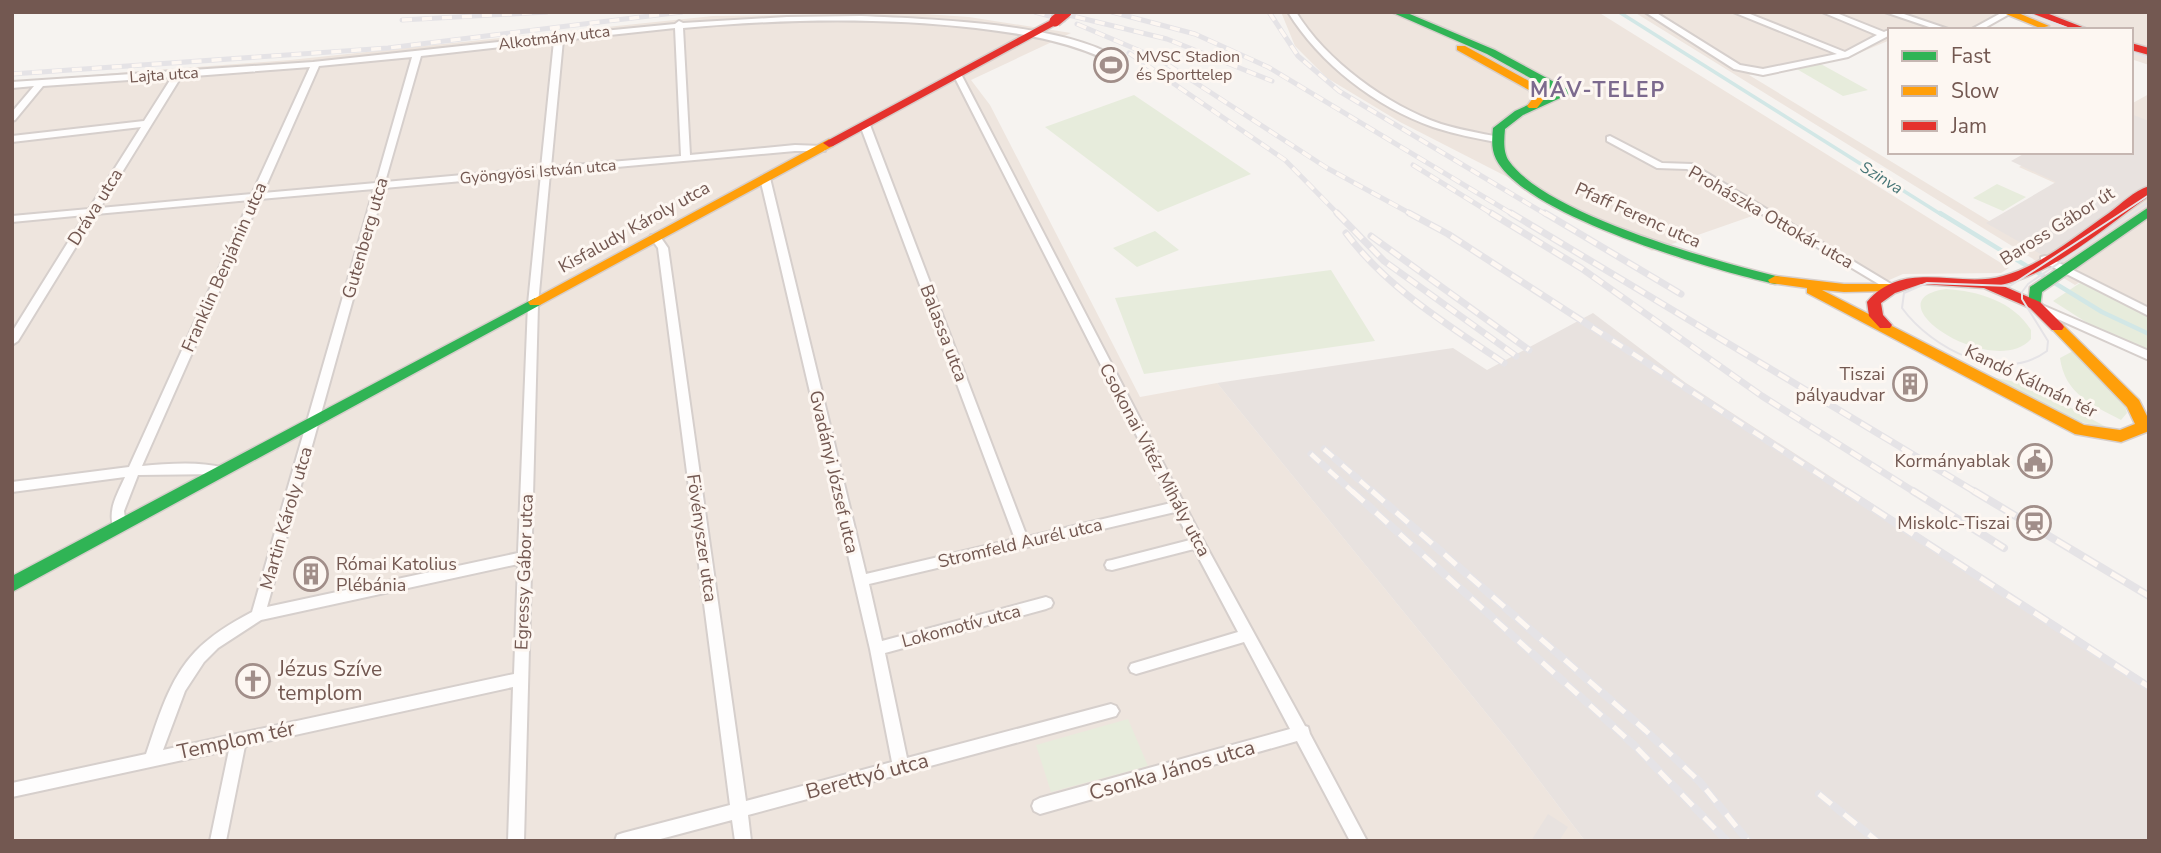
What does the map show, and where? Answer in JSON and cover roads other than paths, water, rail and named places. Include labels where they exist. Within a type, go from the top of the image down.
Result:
[{"type":"street","points":[[1292,12],[1309,38],[1325,54],[1403,110],[1438,126],[1496,139],[1504,122],[1565,92],[1491,52],[1439,33],[1401,15]]},
{"type":"street","points":[[1649,12],[1749,71],[1763,72],[1845,54],[1888,32]]},
{"type":"street","points":[[1737,12],[1845,54]]},
{"type":"street","points":[[1826,12],[1888,32]]},
{"type":"street","points":[[1889,12],[1940,28]]},
{"type":"street","points":[[1978,28],[2008,12],[2051,28]]},
{"type":"street","points":[[2034,12],[2079,28]]},
{"type":"street","name":"Alkotmány utca","points":[[316,63],[417,54],[679,23],[842,17],[939,18],[1090,47],[1122,64]]},
{"type":"street","name":"Kisfaludy Károly utca","points":[[12,585],[219,471],[1034,35],[1060,17]]},
{"type":"street","points":[[1897,28],[1912,20]]},
{"type":"street","points":[[679,23],[686,158]]},
{"type":"street","points":[[1439,33],[1481,61],[1534,88],[1539,98],[1533,106]]},
{"type":"street","name":"Egressy Gábor utca","points":[[516,841],[533,304],[559,36]]},
{"type":"street","name":"Gutenberg utca","points":[[313,422],[417,54]]},
{"type":"street","name":"Lajta utca","points":[[12,85],[316,63]]},
{"type":"street","name":"Franklin Benjámin utca","points":[[133,472],[316,63]]},
{"type":"street","name":"Dráva utca","points":[[12,341],[179,74]]},
{"type":"street","name":"Csokonai Vitéz Mihály utca","points":[[958,76],[1179,506],[1247,635],[1303,732],[1359,841]]},
{"type":"street","points":[[12,118],[41,83]]},
{"type":"street","points":[[12,139],[146,124]]},
{"type":"street","name":"Balassa utca","points":[[865,125],[1023,541]]},
{"type":"street","name":"Pfaff Ferenc utca","points":[[1496,139],[1500,156],[1507,167],[1519,178],[1557,200],[1703,264],[1738,274],[1793,283]]},
{"type":"street","name":"Prohászka Ottokár utca","points":[[1610,139],[1660,166],[1689,166],[1891,287]]},
{"type":"street","name":"Gyöngyösi István utca","points":[[12,219],[795,148],[822,149]]},
{"type":"street","name":"Gvadányi József utca","points":[[765,178],[877,649],[901,767]]},
{"type":"street","name":"Baross Gábor út","points":[[1982,282],[2013,279],[2149,190]]},
{"type":"street","name":"Baross Gábor út","points":[[2035,297],[2063,269],[2149,211]]},
{"type":"street","name":"Fövényszer utca","points":[[655,237],[663,248],[743,841]]},
{"type":"street","points":[[2045,259],[2149,313]]},
{"type":"street","points":[[1793,283],[1853,290],[1891,287],[1909,280],[1933,276],[1982,282]]},
{"type":"street","name":"Kandó Kálmán tér","points":[[1793,283],[1825,296],[2081,430],[2097,435],[2121,436],[2144,426],[2134,404],[2035,297],[1982,282]]},
{"type":"street","points":[[1891,287],[1879,297],[1874,309],[1883,324],[1898,335]]},
{"type":"street","points":[[2035,297],[2149,356]]},
{"type":"street","name":"Martin Károly utca","points":[[258,615],[313,422]]},
{"type":"street","name":"Kisfaludy Károly utca","points":[[12,487],[133,472],[196,469],[219,471]]},
{"type":"street","points":[[119,526],[117,511],[133,472]]},
{"type":"street","name":"Stromfeld Aurél utca","points":[[860,581],[1179,506]]},
{"type":"street","points":[[1112,565],[1199,543]]},
{"type":"street","name":"Templom tér","points":[[152,757],[178,688],[193,660],[226,632],[258,615],[525,557]]},
{"type":"street","name":"Lokomotív utca","points":[[877,649],[1046,603]]},
{"type":"street","points":[[1136,667],[1247,635]]},
{"type":"street","name":"Templom tér","points":[[152,757],[521,680]]},
{"type":"street","name":"Berettyó utca","points":[[623,841],[1111,711]]},
{"type":"street","name":"Csonka János utca","points":[[1041,806],[1303,732]]},
{"type":"street","points":[[218,841],[239,739]]},
{"type":"street","points":[[12,790],[152,757]]},
{"type":"waterway","name":"Szinva","points":[[1619,12],[1942,215]]},
{"type":"waterway","name":"Szinva","points":[[1940,213],[2102,312],[2149,334]]},
{"type":"tram line","points":[[2023,12],[2067,28]]},
{"type":"tram line","points":[[2133,53],[2149,58]]},
{"type":"tram line","points":[[2149,195],[2010,286],[1927,283],[1904,293],[1902,308],[1931,337],[1968,358],[2009,364],[2029,361],[2047,351],[2048,341],[2022,299],[2022,292],[2028,284],[2149,202]]},
{"type":"railway","points":[[402,20],[547,12]]},
{"type":"railway","points":[[12,74],[388,48],[682,12]]},
{"type":"railway","points":[[1035,12],[1064,20]]},
{"type":"railway","points":[[1056,12],[1167,39],[1272,81]]},
{"type":"railway","points":[[1112,12],[1195,34],[1268,67],[1514,215]]},
{"type":"railway","points":[[1269,12],[1298,56],[1339,91],[1547,215]]},
{"type":"railway","points":[[1077,24],[1159,59],[1327,168],[1413,215]]},
{"type":"railway","points":[[1129,53],[1285,160],[1339,215]]},
{"type":"railway","points":[[1413,165],[1494,215]]},
{"type":"railway","points":[[1337,213],[1384,261],[1516,356]]},
{"type":"railway","points":[[1409,213],[1448,234],[1848,493]]},
{"type":"railway","points":[[1491,213],[1581,268],[1762,396],[1916,493]]},
{"type":"railway","points":[[1511,213],[1977,493]]},
{"type":"railway","points":[[1545,213],[1681,294]]},
{"type":"railway","points":[[1346,233],[1399,288],[1504,363]]},
{"type":"railway","points":[[1371,236],[1529,350]]},
{"type":"railway","points":[[1324,449],[1374,493]]},
{"type":"railway","points":[[1311,454],[1354,493]]},
{"type":"railway","points":[[1352,491],[1634,745],[1727,841]]},
{"type":"railway","points":[[1372,491],[1645,730],[1700,782],[1748,841]]},
{"type":"railway","points":[[1846,491],[2149,687]]},
{"type":"railway","points":[[1913,491],[2004,548]]},
{"type":"railway","points":[[1974,491],[2149,596]]},
{"type":"railway","points":[[1819,794],[1877,841]]},
{"type":"place","name":"MVSC Stadion és Sporttelep","points":[[1111,65]]},
{"type":"place","name":"Tiszai pályaudvar","points":[[1910,384]]},
{"type":"place","name":"Kormányablak","points":[[2035,461]]},
{"type":"place","name":"Miskolc-Tiszai","points":[[2034,523]]},
{"type":"place","name":"Római Katolius Plébánia","points":[[311,574]]},
{"type":"place","name":"Jézus Szíve templom","points":[[253,681]]},
{"type":"district","name":"MÁV-TELEP","points":[[1598,90]]}]
